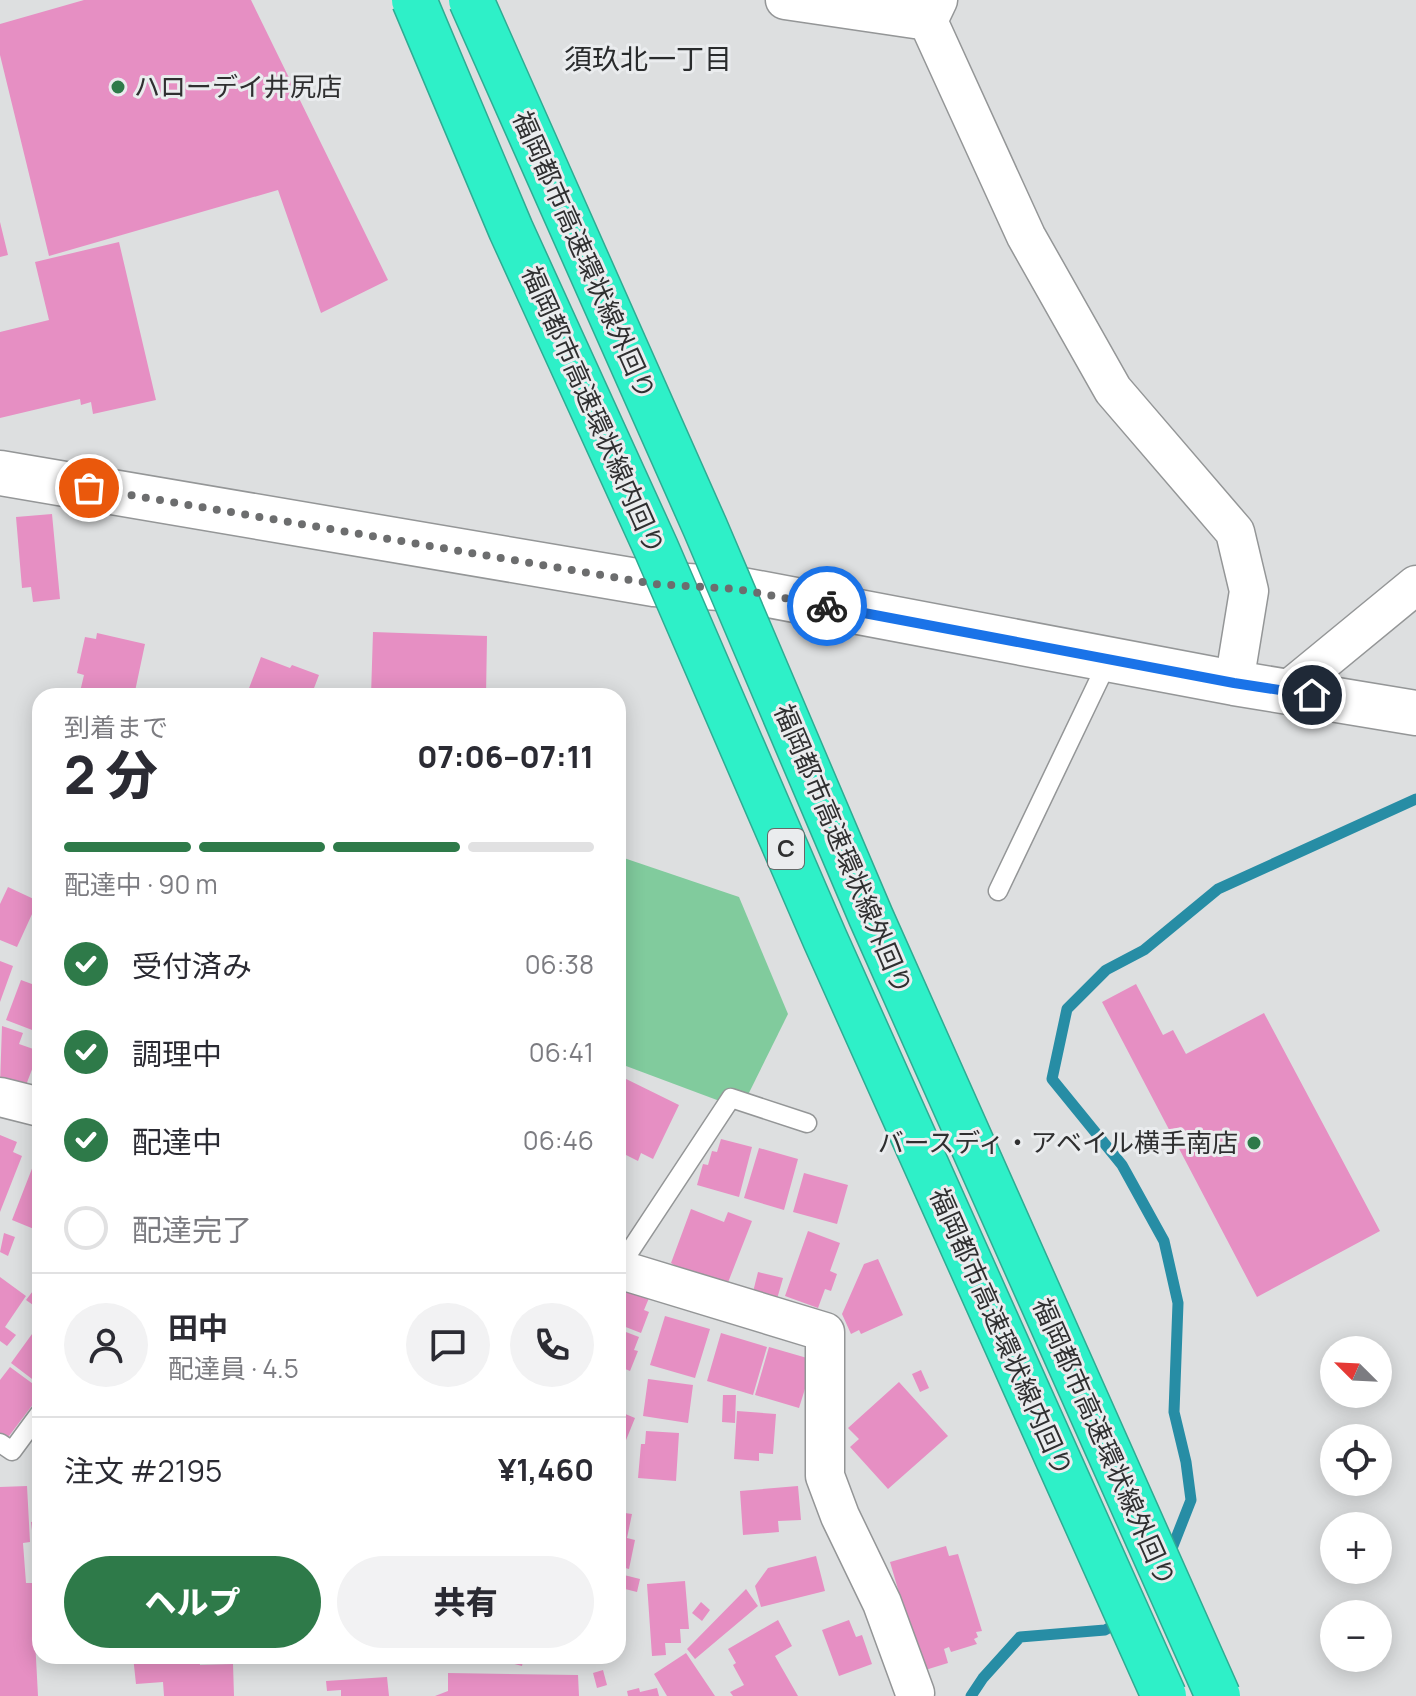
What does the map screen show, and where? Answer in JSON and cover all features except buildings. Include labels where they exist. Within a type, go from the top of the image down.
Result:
[{"type":"highway","name":"福岡都市高速環状線内回り","points":[[414,0],[511,230],[656,548],[825,939],[1164,1696]]},
{"type":"highway","name":"福岡都市高速環状線外回り","points":[[471,0],[705,527],[877,931],[1214,1694]]},
{"type":"main road","points":[[0,473],[654,584],[737,589],[1234,683],[1416,713]]},
{"type":"street","points":[[785,0],[933,11],[1026,236],[1113,390],[1235,532],[1249,591],[1234,683]]},
{"type":"street","points":[[1287,691],[1416,585]]},
{"type":"street","points":[[0,1097],[32,1105]]},
{"type":"street","points":[[626,1271],[825,1332],[825,1476],[840,1516],[882,1603],[915,1693]]},
{"type":"lane","points":[[998,891],[1109,659]]},
{"type":"lane","points":[[626,1257],[731,1098],[807,1123]]},
{"type":"lane","points":[[0,1443],[12,1451],[32,1424]]},
{"type":"green space","points":[[626,859],[739,897],[788,1014],[741,1109],[626,1066]]},
{"type":"waterway","points":[[1169,1556],[1191,1500],[1174,1412],[1178,1303],[1164,1241],[1122,1165],[1052,1079],[1067,1009],[1106,970],[1144,950],[1218,889],[1416,799]]},
{"type":"waterway","points":[[971,1696],[1020,1637],[1105,1630],[1120,1622]]},
{"type":"way so far","points":[[89,488],[654,584],[737,589],[827,606]]},
{"type":"place","name":"ハローデイ井尻店","points":[[118,87]]},
{"type":"place","name":"バースディ・アベイル横手南店","points":[[1254,1143]]},
{"type":"district","name":"須玖北一丁目","points":[[648,59]]},
{"type":"route","points":[[827,606],[1312,695]]}]
